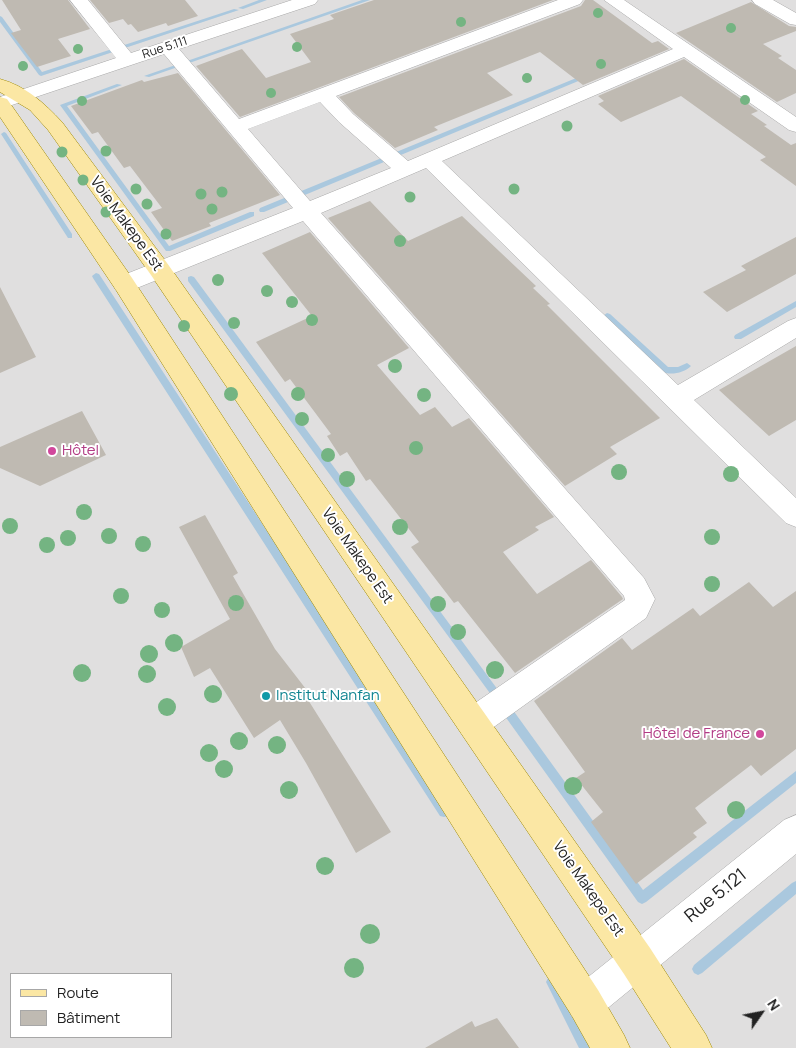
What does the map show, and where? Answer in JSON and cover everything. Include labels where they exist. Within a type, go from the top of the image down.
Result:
[{"type":"main road","name":"Voie Makepe Est","points":[[5,97],[42,110],[159,269],[637,961],[693,1048]]},
{"type":"main road","points":[[5,97],[611,1048]]},
{"type":"street","points":[[78,0],[127,60]]},
{"type":"street","name":"Rue 5.111","points":[[5,97],[168,47],[308,0]]},
{"type":"street","points":[[236,127],[574,0]]},
{"type":"street","points":[[613,0],[796,126]]},
{"type":"street","points":[[760,0],[796,20]]},
{"type":"street","points":[[168,47],[307,211],[634,587],[640,599],[636,609],[473,723]]},
{"type":"street","points":[[124,284],[406,170],[686,50]]},
{"type":"street","points":[[323,94],[346,118],[406,170]]},
{"type":"street","points":[[429,160],[796,516]]},
{"type":"street","points":[[675,399],[796,327]]},
{"type":"street","name":"Rue 5.121","points":[[584,1003],[796,832]]},
{"type":"shaded area","points":[[0,0],[796,0],[796,1048],[0,1048]]},
{"type":"building","points":[[2,0],[68,0],[90,29],[58,39],[71,56],[37,67],[11,33],[21,30]]},
{"type":"building","points":[[90,0],[185,0],[198,16],[168,26],[166,23],[138,32],[123,19],[109,23]]},
{"type":"building","points":[[374,0],[553,0],[240,117],[196,66],[242,49],[266,78],[311,62],[290,34],[334,19],[330,15]]},
{"type":"building","points":[[585,0],[593,0],[652,43],[658,41],[669,49],[583,85],[540,52],[487,73],[513,95],[434,127],[438,130],[395,148],[354,113],[339,97],[581,6]]},
{"type":"building","points":[[751,2],[789,26],[796,27],[796,31],[763,44],[782,56],[778,58],[796,70],[796,93],[777,102],[676,33]]},
{"type":"building","points":[[684,59],[758,111],[751,114],[767,125],[764,126],[791,145],[796,143],[796,186],[760,160],[766,157],[681,96],[621,122],[598,104],[604,101],[598,96]]},
{"type":"building","points":[[178,73],[280,195],[209,223],[211,226],[172,241],[151,212],[162,208],[130,166],[124,168],[98,132],[92,134],[71,106],[142,80],[144,82]]},
{"type":"building","points":[[370,201],[408,241],[462,216],[536,286],[533,288],[550,304],[547,305],[660,418],[610,447],[617,454],[565,486],[328,218]]},
{"type":"building","points":[[310,232],[409,348],[377,365],[420,415],[435,407],[452,427],[469,418],[554,517],[535,527],[539,530],[503,552],[537,594],[591,560],[623,599],[515,673],[458,601],[454,603],[411,547],[419,542],[370,479],[366,481],[347,452],[340,456],[327,436],[331,434],[290,379],[285,382],[256,342],[312,316],[262,253]]},
{"type":"building","points":[[796,237],[796,274],[727,312],[703,292],[746,270],[741,266]]},
{"type":"building","points":[[0,287],[36,357],[0,373]]},
{"type":"building","points":[[796,346],[796,420],[769,436],[719,390]]},
{"type":"building","name":"Hôtel","points":[[82,411],[106,455],[40,486],[0,468],[0,447]]},
{"type":"building","points":[[205,515],[238,573],[233,576],[275,649],[309,693],[305,695],[391,832],[356,853],[280,720],[254,738],[210,668],[194,677],[181,647],[230,619],[179,527]]},
{"type":"building","points":[[749,582],[773,607],[796,591],[796,749],[761,776],[751,765],[695,808],[707,823],[693,833],[697,837],[636,884],[591,822],[603,812],[576,778],[585,772],[534,701],[622,638],[632,650],[693,608],[700,616]]},
{"type":"building","points":[[497,1018],[519,1048],[425,1048],[472,1021],[475,1027]]},
{"type":"waterway","points":[[241,8],[264,0]]},
{"type":"waterway","points":[[147,76],[367,0]]},
{"type":"waterway","points":[[0,18],[41,74],[236,10]]},
{"type":"waterway","points":[[262,210],[586,76]]},
{"type":"waterway","points":[[119,85],[63,105],[168,249],[252,214]]},
{"type":"waterway","points":[[4,134],[70,236]]},
{"type":"waterway","points":[[96,276],[444,812]]},
{"type":"waterway","points":[[191,279],[495,693]]},
{"type":"waterway","points":[[738,337],[796,304]]},
{"type":"waterway","points":[[607,316],[666,370],[679,370],[687,366]]},
{"type":"waterway","points":[[506,709],[642,898],[796,776]]},
{"type":"waterway","points":[[698,969],[796,887]]},
{"type":"waterway","points":[[552,982],[585,1048]]},
{"type":"place","name":"Hôtel","points":[[52,451]]},
{"type":"place","name":"Institut Nanfan","points":[[266,696]]},
{"type":"place","name":"Hôtel de France","points":[[760,734]]}]
